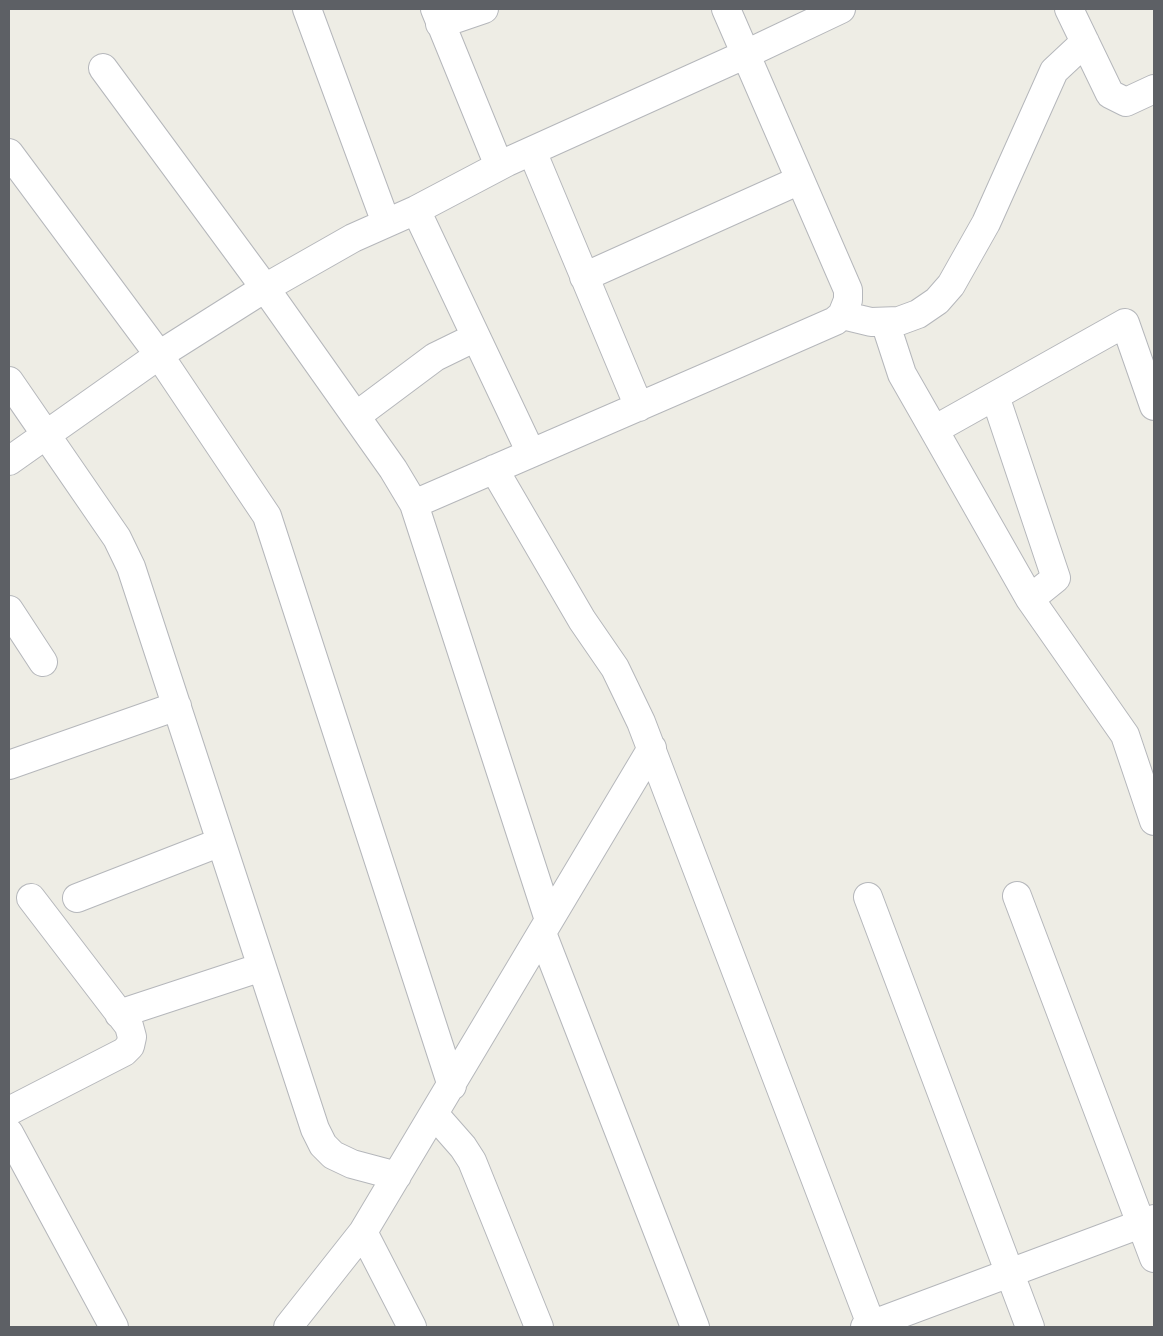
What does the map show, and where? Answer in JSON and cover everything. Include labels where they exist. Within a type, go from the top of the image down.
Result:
[{"type":"street","points":[[307,9],[386,223]]},
{"type":"street","points":[[484,9],[437,16],[499,166]]},
{"type":"street","points":[[414,504],[639,407],[835,320],[842,315],[848,300],[848,290],[744,55],[726,9]]},
{"type":"street","points":[[9,461],[159,355],[265,288],[353,238],[416,210],[499,166],[841,9]]},
{"type":"street","points":[[1069,9],[1110,94],[1126,102],[1154,89]]},
{"type":"street","points":[[842,315],[871,322],[899,320],[918,314],[937,301],[951,285],[986,223],[1054,71],[1085,42]]},
{"type":"street","points":[[103,68],[265,288],[356,416],[414,504],[545,926],[694,1327]]},
{"type":"street","points":[[532,151],[639,407]]},
{"type":"street","points":[[9,153],[159,355],[266,516],[452,1086]]},
{"type":"street","points":[[584,277],[800,180]]},
{"type":"street","points":[[416,210],[531,453]]},
{"type":"street","points":[[885,322],[902,374],[1030,599],[1125,735],[1154,821]]},
{"type":"street","points":[[934,430],[1125,323],[1154,406]]},
{"type":"street","points":[[356,416],[436,357],[476,337]]},
{"type":"street","points":[[9,381],[117,538],[131,567],[315,1129],[323,1145],[333,1155],[352,1164],[397,1176]]},
{"type":"street","points":[[995,396],[1056,578],[1030,599]]},
{"type":"street","points":[[494,469],[582,620],[615,668],[652,748],[870,1326],[1148,1221]]},
{"type":"street","points":[[9,610],[43,662]]},
{"type":"street","points":[[9,765],[177,706]]},
{"type":"street","points":[[288,1327],[363,1232],[452,1086],[652,748]]},
{"type":"street","points":[[77,898],[221,842]]},
{"type":"street","points":[[1017,896],[1148,1221],[1154,1258]]},
{"type":"street","points":[[868,897],[1011,1272],[1030,1327]]},
{"type":"street","points":[[9,1111],[124,1052],[130,1046],[132,1037],[129,1026],[31,898]]},
{"type":"street","points":[[119,1014],[262,967]]},
{"type":"street","points":[[434,1114],[463,1147],[472,1161],[539,1327]]},
{"type":"street","points":[[9,1133],[114,1327]]},
{"type":"street","points":[[363,1232],[412,1327]]}]
